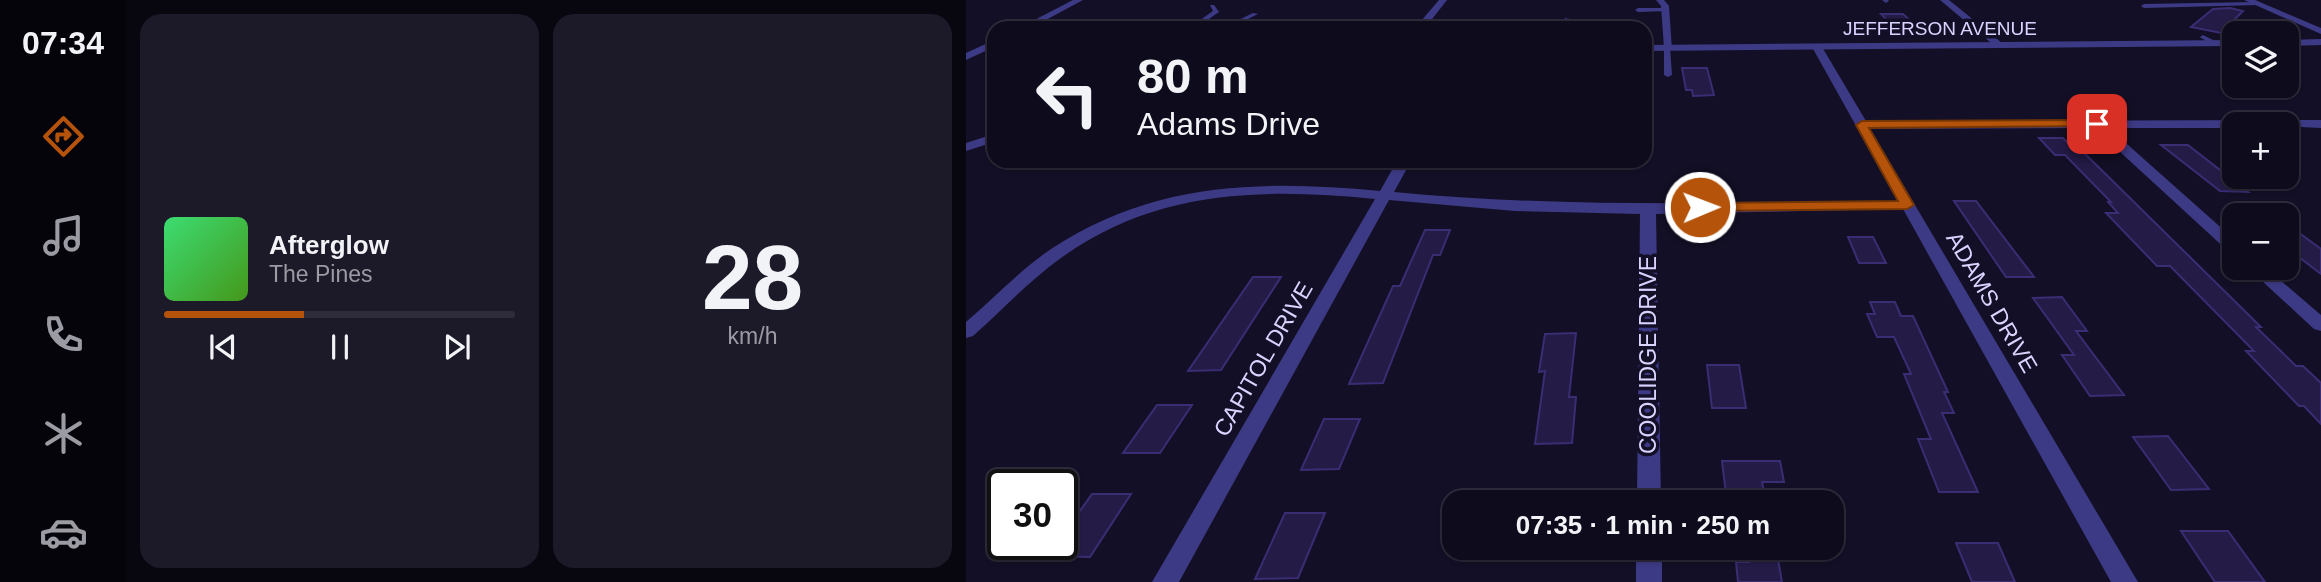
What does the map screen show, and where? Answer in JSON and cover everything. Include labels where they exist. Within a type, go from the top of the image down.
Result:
[{"type":"street","points":[[1038,21],[1079,0]]},
{"type":"street","points":[[1426,21],[1443,0]]},
{"type":"street","points":[[1660,0],[1665,10],[1668,48]]},
{"type":"street","points":[[1944,0],[1999,45]]},
{"type":"street","points":[[2252,2],[2321,31]]},
{"type":"street","name":"JEFFERSON AVENUE","points":[[1652,48],[1817,47],[1882,43],[2222,44]]},
{"type":"street","points":[[2299,43],[2321,43]]},
{"type":"street","points":[[968,55],[987,46]]},
{"type":"street","name":"ADAMS DRIVE","points":[[1817,47],[2125,582]]},
{"type":"street","points":[[968,55],[987,54]]},
{"type":"street","points":[[2097,124],[2222,237]]},
{"type":"street","points":[[1862,125],[2321,124]]},
{"type":"street","points":[[966,148],[987,140]]},
{"type":"street","name":"CAPITOL DRIVE","points":[[1165,582],[1400,168]]},
{"type":"street","points":[[966,332],[1057,252],[1107,223],[1198,194],[1255,186],[1514,207],[1907,205]]},
{"type":"street","name":"COOLIDGE DRIVE","points":[[1648,208],[1649,490]]},
{"type":"street","points":[[2270,280],[2321,325]]},
{"type":"street","points":[[1649,560],[1649,582]]},
{"type":"lane","points":[[2144,6],[2252,2]]},
{"type":"lane","points":[[1202,21],[1217,11],[1212,6]]},
{"type":"lane","points":[[1639,10],[1665,10]]},
{"type":"lane","points":[[1241,21],[1255,15]]},
{"type":"lane","points":[[2203,37],[2217,44]]},
{"type":"lane","points":[[1668,48],[1668,75]]},
{"type":"building","points":[[2230,8],[2243,11],[2233,21],[2222,21],[2221,33],[2191,27],[2213,9]]},
{"type":"building","points":[[1881,14],[1903,14],[1923,32],[1898,32]]},
{"type":"building","points":[[1682,68],[1707,68],[1714,95],[1693,96],[1692,90],[1686,90]]},
{"type":"building","points":[[2039,138],[2063,138],[2071,146],[2074,143],[2261,327],[2256,327],[2296,366],[2303,366],[2321,383],[2321,424],[2304,406],[2299,406],[2246,351],[2254,351],[2170,266],[2157,266],[2106,213],[2118,213],[2108,202],[2111,202],[2065,155],[2055,155]]},
{"type":"building","points":[[2161,145],[2188,145],[2222,172],[2222,189],[2244,189],[2248,192],[2220,191]]},
{"type":"building","points":[[1954,201],[1976,201],[2034,277],[2006,277]]},
{"type":"building","points":[[1425,230],[1450,230],[1440,255],[1433,255],[1383,383],[1349,384],[1393,286],[1400,286]]},
{"type":"building","points":[[2299,233],[2321,249],[2321,274],[2299,257]]},
{"type":"building","points":[[1848,237],[1873,237],[1886,263],[1859,263]]},
{"type":"building","points":[[1253,277],[1281,277],[1221,370],[1188,371]]},
{"type":"building","points":[[2062,297],[2087,331],[2076,331],[2124,395],[2090,396],[2062,355],[2074,355],[2033,298]]},
{"type":"building","points":[[1870,302],[1895,302],[1901,316],[1913,316],[1948,392],[1944,392],[1954,413],[1942,413],[1978,492],[1939,492],[1918,439],[1931,439],[1904,374],[1911,374],[1894,337],[1877,337],[1867,314],[1875,314]]},
{"type":"building","points":[[1576,333],[1569,397],[1576,397],[1572,443],[1535,444],[1545,371],[1539,372],[1545,334]]},
{"type":"building","points":[[1707,365],[1739,365],[1746,408],[1712,408]]},
{"type":"building","points":[[1157,405],[1192,405],[1160,453],[1123,453]]},
{"type":"building","points":[[1324,419],[1360,419],[1339,469],[1301,470]]},
{"type":"building","points":[[2168,436],[2209,489],[2171,490],[2133,437]]},
{"type":"building","points":[[1722,461],[1780,461],[1784,482],[1762,482],[1764,490],[1726,490]]},
{"type":"building","points":[[1092,494],[1131,494],[1090,557],[1078,557],[1078,514]]},
{"type":"building","points":[[1285,513],[1325,513],[1298,578],[1255,579]]},
{"type":"building","points":[[2181,531],[2228,531],[2265,582],[2215,582]]},
{"type":"building","points":[[1956,543],[1998,543],[2015,582],[1972,582]]},
{"type":"building","points":[[1778,560],[1782,582],[1738,582],[1736,562]]},
{"type":"route","points":[[1700,207],[1907,205],[1862,125],[2097,124]]}]
